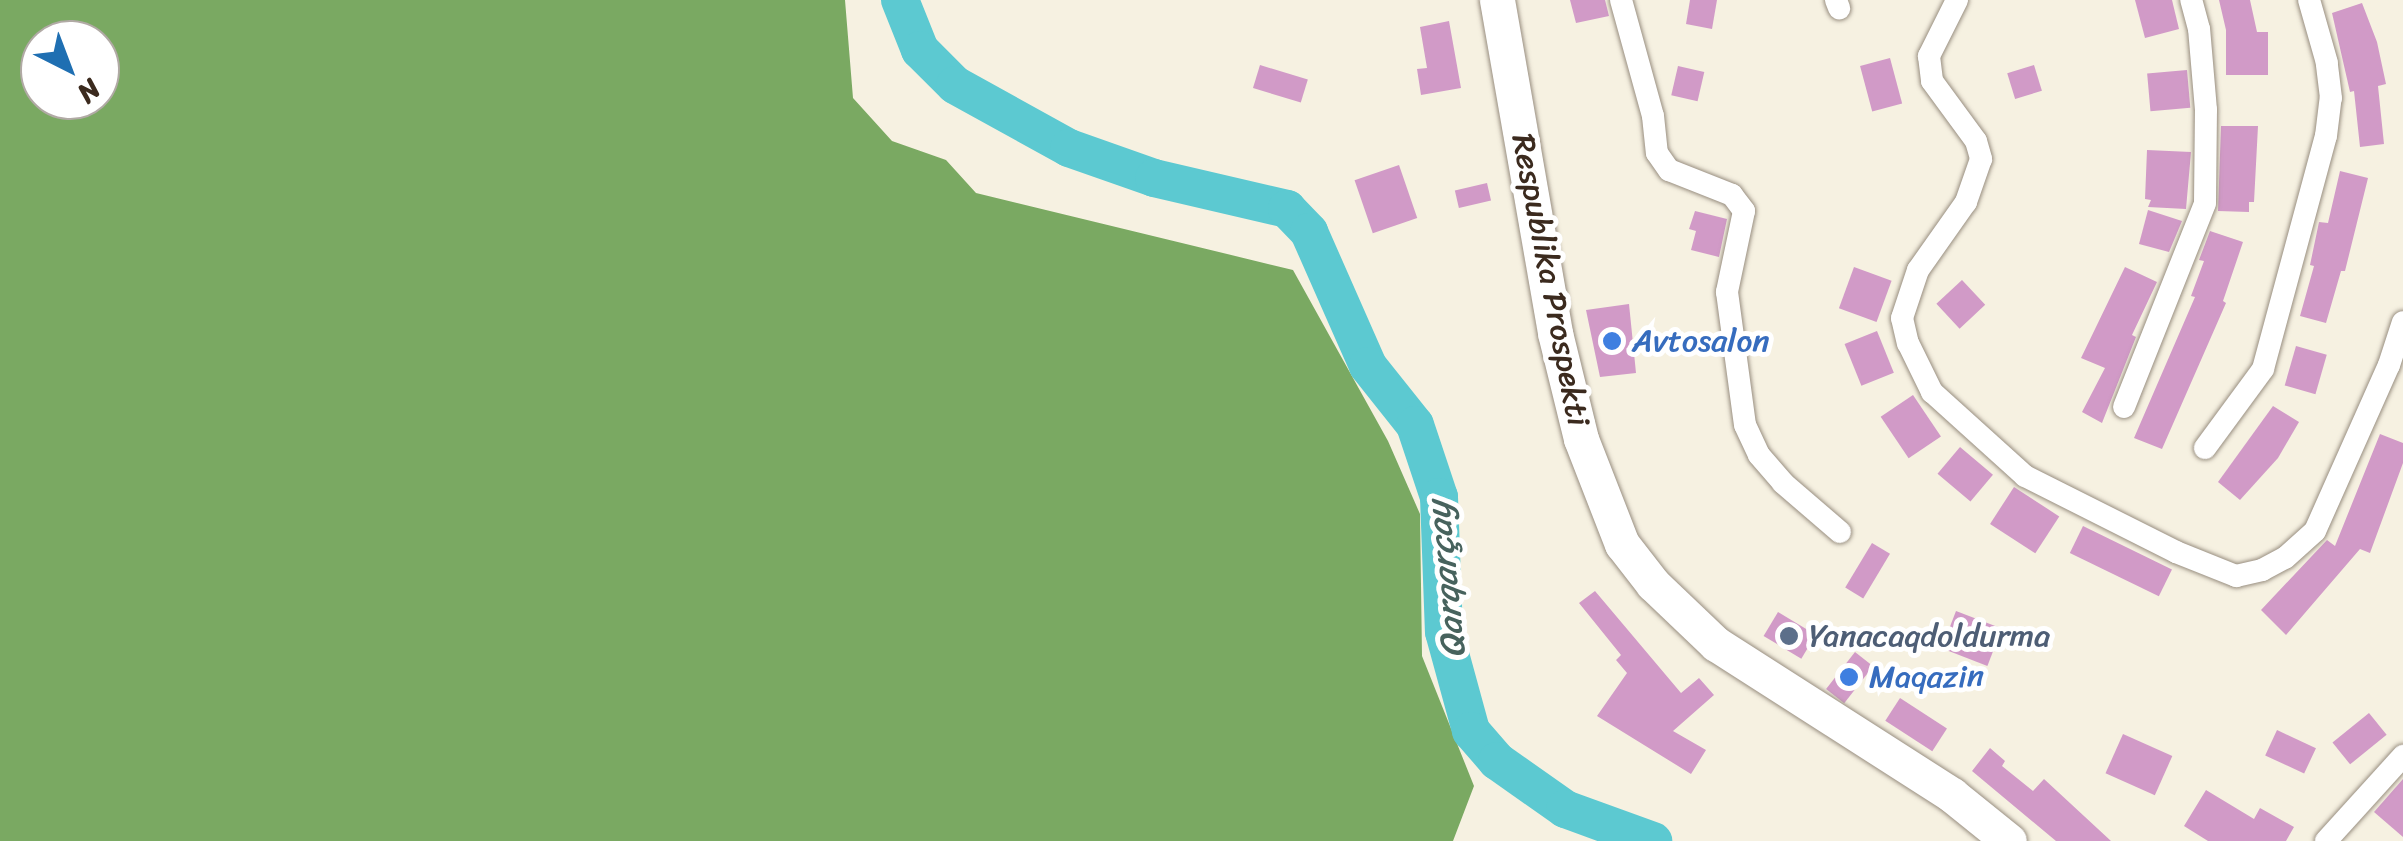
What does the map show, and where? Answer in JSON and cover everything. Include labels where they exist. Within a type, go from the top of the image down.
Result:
[{"type":"main road","name":"Respublika Prospekti","points":[[1497,0],[1554,333],[1581,440],[1622,544],[1653,584],[1716,644],[1952,795],[2009,841]]},
{"type":"street","points":[[1621,0],[1652,116],[1656,152],[1669,170],[1732,195],[1744,211],[1727,292],[1745,425],[1759,455],[1783,483],[1840,532]]},
{"type":"street","points":[[1957,0],[1929,56],[1932,82],[1976,141],[1981,159],[1966,202],[1918,270],[1902,318],[1908,343],[1932,392],[2025,476],[2176,552],[2236,576],[2262,570],[2285,558],[2315,531],[2403,322]]},
{"type":"street","points":[[2124,407],[2205,203],[2206,110],[2199,29],[2191,0]]},
{"type":"street","points":[[2205,448],[2263,370],[2326,136],[2331,98],[2327,63],[2309,0]]},
{"type":"street","points":[[2326,841],[2403,756]]},
{"type":"green space","points":[[0,0],[845,0],[853,98],[892,141],[946,160],[976,193],[1293,270],[1388,441],[1420,514],[1422,656],[1474,786],[1453,841],[0,841]]},
{"type":"building","points":[[1570,0],[1605,0],[1609,16],[1576,23]]},
{"type":"building","points":[[1690,0],[1717,0],[1712,29],[1686,24]]},
{"type":"building","points":[[2135,0],[2172,0],[2179,29],[2145,38]]},
{"type":"building","points":[[2219,0],[2250,0],[2257,32],[2268,32],[2268,75],[2226,75],[2226,30]]},
{"type":"building","points":[[2362,3],[2377,42],[2386,84],[2378,86],[2384,144],[2360,147],[2354,91],[2350,92],[2332,13]]},
{"type":"building","points":[[1449,21],[1461,88],[1421,95],[1417,69],[1427,68],[1420,27]]},
{"type":"building","points":[[1890,58],[1902,103],[1872,111],[1860,66]]},
{"type":"building","points":[[1260,65],[1308,80],[1301,103],[1253,88]]},
{"type":"building","points":[[2034,65],[2042,91],[2015,99],[2007,73]]},
{"type":"building","points":[[1678,66],[1704,72],[1698,101],[1671,95]]},
{"type":"building","points":[[2187,70],[2190,108],[2150,111],[2147,73]]},
{"type":"building","points":[[2221,126],[2258,126],[2254,202],[2249,202],[2249,212],[2218,211]]},
{"type":"building","points":[[2147,150],[2191,152],[2186,209],[2148,207],[2151,200],[2145,199]]},
{"type":"building","points":[[1399,165],[1417,218],[1373,233],[1355,180]]},
{"type":"building","points":[[2340,171],[2368,178],[2345,271],[2341,271],[2326,323],[2300,316],[2314,266],[2310,265],[2319,222],[2328,223]]},
{"type":"building","points":[[1487,183],[1491,201],[1459,208],[1455,190]]},
{"type":"building","points":[[2148,210],[2182,221],[2169,252],[2139,244]]},
{"type":"building","points":[[1695,211],[1727,219],[1719,257],[1691,250],[1696,231],[1689,229]]},
{"type":"building","points":[[2210,231],[2243,242],[2223,301],[2226,303],[2162,449],[2134,438],[2195,297],[2191,296],[2204,261],[2199,260]]},
{"type":"building","points":[[1854,267],[1892,281],[1877,322],[1839,308]]},
{"type":"building","points":[[2125,267],[2157,282],[2132,335],[2136,337],[2102,423],[2082,412],[2105,368],[2081,358]]},
{"type":"building","points":[[1962,280],[1985,305],[1960,329],[1936,304]]},
{"type":"building","name":"Avtosalon","points":[[1629,304],[1636,373],[1600,377],[1586,310]]},
{"type":"building","points":[[1877,331],[1894,373],[1861,386],[1845,344]]},
{"type":"building","points":[[2296,346],[2327,355],[2315,394],[2285,385]]},
{"type":"building","points":[[1913,395],[1941,436],[1909,458],[1881,417]]},
{"type":"building","points":[[2273,406],[2299,422],[2278,458],[2240,500],[2218,482]]},
{"type":"building","points":[[2380,434],[2403,443],[2403,463],[2370,553],[2360,549],[2286,635],[2261,610],[2327,540],[2335,546]]},
{"type":"building","points":[[1960,447],[1993,475],[1970,501],[1938,474]]},
{"type":"building","points":[[2014,487],[2059,516],[2035,553],[1990,524]]},
{"type":"building","points":[[2083,526],[2172,569],[2159,596],[2070,553]]},
{"type":"building","points":[[1872,543],[1890,554],[1863,598],[1845,588]]},
{"type":"building","points":[[1595,591],[1681,693],[1699,678],[1714,695],[1673,731],[1706,750],[1691,774],[1597,716],[1627,673],[1616,660],[1621,655],[1579,603]]},
{"type":"building","points":[[1956,611],[2002,629],[1987,666],[1942,648]]},
{"type":"building","name":"Yanacaqdoldurma","points":[[1778,612],[1816,635],[1801,659],[1764,636]]},
{"type":"building","name":"Maqazin","points":[[1855,652],[1873,666],[1844,703],[1826,689]]},
{"type":"building","points":[[1900,698],[1947,728],[1932,751],[1885,721]]},
{"type":"building","points":[[2369,713],[2387,735],[2350,764],[2332,743]]},
{"type":"building","points":[[2277,730],[2316,748],[2304,774],[2265,755]]},
{"type":"building","points":[[2123,734],[2172,756],[2155,795],[2106,773]]},
{"type":"building","points":[[1990,748],[2005,761],[2002,766],[2033,791],[2044,779],[2111,841],[2056,841],[1972,771]]},
{"type":"building","points":[[2403,779],[2403,837],[2374,812]]},
{"type":"building","points":[[2206,790],[2254,819],[2260,808],[2294,827],[2286,841],[2208,841],[2184,826]]},
{"type":"waterway","name":"Qarqarçay","points":[[900,0],[920,50],[955,85],[1069,148],[1154,178],[1287,209],[1309,232],[1368,366],[1415,425],[1439,497],[1444,632],[1471,731],[1497,761],[1565,809],[1653,841]]},
{"type":"place","name":"Avtosalon","points":[[1612,341]]},
{"type":"place","name":"Yanacaqdoldurma","points":[[1789,636]]},
{"type":"place","name":"Maqazin","points":[[1849,677]]}]
